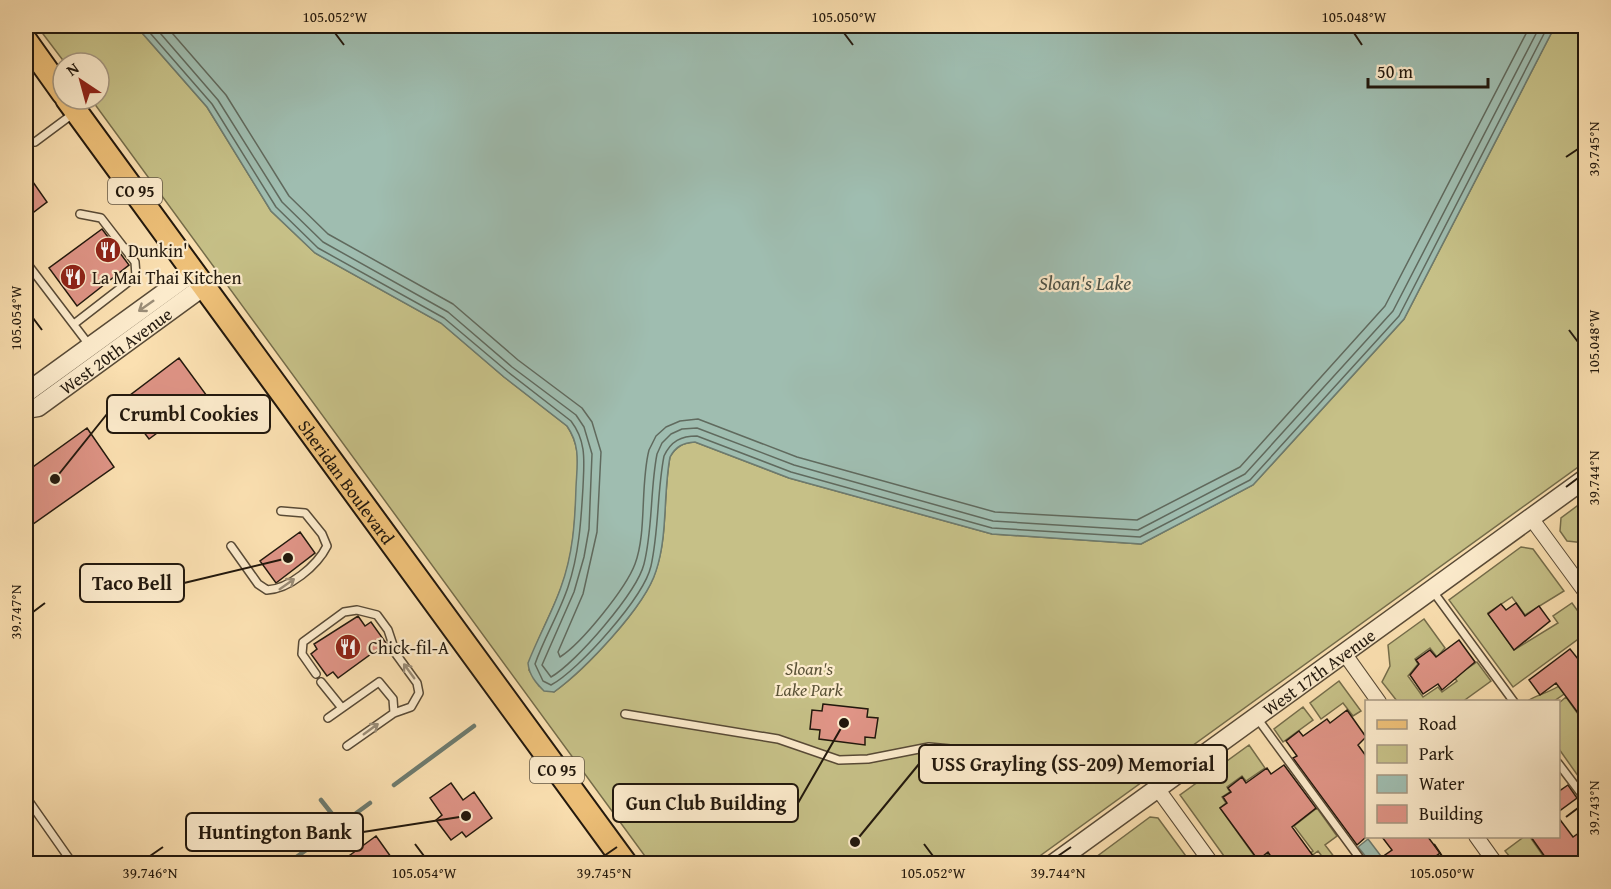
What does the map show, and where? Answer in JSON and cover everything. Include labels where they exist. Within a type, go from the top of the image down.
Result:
[{"type":"main road","name":"Sheridan Boulevard","points":[[26,41],[51,76]]},
{"type":"main road","name":"Sheridan Boulevard","points":[[76,111],[626,864]]},
{"type":"street","name":"West 20th Avenue","points":[[26,393],[90,346],[199,279]]},
{"type":"street","name":"West 20th Avenue","points":[[26,410],[38,407],[199,279]]},
{"type":"street","name":"West 17th Avenue","points":[[1054,863],[1586,478]]},
{"type":"street","points":[[1531,518],[1586,593]]},
{"type":"street","points":[[1344,653],[1378,700]]},
{"type":"street","points":[[1157,788],[1212,864]]},
{"type":"street","points":[[1477,838],[1496,864]]},
{"type":"lane","points":[[35,142],[61,111]]},
{"type":"lane","points":[[74,324],[136,276],[135,262],[101,218],[80,213]]},
{"type":"lane","points":[[26,262],[90,346]]},
{"type":"lane","points":[[231,546],[258,584],[267,590],[278,590],[287,584],[321,558],[327,546],[322,534],[305,513],[280,511]]},
{"type":"lane","points":[[1432,590],[1513,700]]},
{"type":"lane","points":[[316,674],[302,654],[303,642],[344,612],[357,610],[377,615],[388,630],[396,654],[417,683],[419,693],[411,707],[394,712],[347,746]]},
{"type":"lane","points":[[321,682],[342,708]]},
{"type":"lane","points":[[328,718],[379,682],[393,699],[394,712]]},
{"type":"lane","points":[[625,714],[778,740],[839,760],[868,759],[929,747],[1101,763],[1140,772],[1148,776],[1157,788]]},
{"type":"lane","points":[[1257,717],[1364,864]]},
{"type":"lane","points":[[1560,766],[1586,800]]},
{"type":"lane","points":[[26,797],[73,864]]},
{"type":"green space","name":"Sloan's Lake Park","points":[[37,26],[136,26],[207,107],[271,211],[315,253],[441,323],[504,377],[567,426],[574,440],[578,461],[571,550],[561,588],[535,649],[529,670],[539,686],[554,692],[581,669],[612,637],[640,602],[650,585],[660,557],[670,457],[677,448],[687,443],[695,442],[789,478],[992,534],[1141,544],[1253,485],[1404,319],[1555,26],[1585,26],[1585,462],[1030,863],[650,863],[100,111],[111,111],[111,51],[56,51]]},
{"type":"green space","points":[[1585,500],[1585,543],[1567,541],[1560,531],[1561,518]]},
{"type":"green space","points":[[1521,547],[1533,549],[1564,591],[1525,615],[1512,597],[1488,613],[1514,650],[1558,623],[1553,616],[1572,603],[1585,621],[1585,634],[1513,687],[1449,600]]},
{"type":"green space","points":[[1424,619],[1445,648],[1437,657],[1430,648],[1415,659],[1418,664],[1408,676],[1423,697],[1438,687],[1442,692],[1457,681],[1453,676],[1477,662],[1491,681],[1465,700],[1396,700],[1382,682],[1390,666],[1388,645]]},
{"type":"green space","points":[[1339,681],[1361,711],[1353,716],[1343,703],[1321,719],[1310,703]]},
{"type":"green space","points":[[1562,684],[1567,692],[1555,700],[1530,700],[1534,698]]},
{"type":"green space","points":[[1566,697],[1578,714],[1584,710],[1585,712],[1586,781],[1583,783],[1560,750],[1560,702]]},
{"type":"green space","points":[[1303,707],[1313,720],[1283,742],[1274,729]]},
{"type":"green space","points":[[1249,745],[1265,768],[1246,781],[1242,776],[1227,787],[1230,792],[1222,797],[1226,803],[1220,808],[1258,861],[1268,854],[1275,863],[1229,863],[1180,795]]},
{"type":"green space","points":[[1317,808],[1337,836],[1325,845],[1335,858],[1332,861],[1334,863],[1327,863],[1318,851],[1302,863],[1297,863],[1313,851],[1294,826]]},
{"type":"green space","points":[[1150,817],[1158,818],[1191,863],[1154,863],[1151,859],[1145,863],[1088,863]]},
{"type":"green space","points":[[1522,838],[1531,838],[1544,857],[1540,860],[1542,863],[1515,863],[1505,851]]},
{"type":"water","name":"Sloan's Lake","points":[[136,26],[1555,26],[1404,319],[1253,485],[1141,544],[992,534],[789,478],[695,442],[687,443],[677,448],[670,457],[660,557],[650,586],[627,619],[597,653],[554,692],[544,691],[538,685],[531,675],[528,663],[565,575],[573,538],[577,456],[574,441],[567,426],[504,377],[441,323],[315,253],[271,211],[207,107]]},
{"type":"water","points":[[1368,839],[1384,860],[1371,863],[1358,847]]},
{"type":"building","points":[[26,172],[47,202],[26,218]]},
{"type":"building","points":[[102,229],[129,265],[77,306],[49,268]]},
{"type":"building","points":[[179,358],[207,396],[149,439],[121,402]]},
{"type":"building","points":[[87,428],[114,467],[26,529],[26,472]]},
{"type":"building","points":[[300,532],[315,553],[276,583],[260,561]]},
{"type":"building","points":[[1516,603],[1525,616],[1539,606],[1550,621],[1514,650],[1488,614],[1501,604],[1506,610]]},
{"type":"building","name":"Chick-fil-A","points":[[358,616],[365,626],[371,622],[386,643],[338,678],[333,672],[327,676],[311,654],[317,649],[314,644]]},
{"type":"building","points":[[1459,640],[1475,662],[1442,690],[1438,684],[1423,694],[1410,675],[1419,664],[1416,660],[1430,650],[1436,657]]},
{"type":"building","points":[[1570,649],[1578,659],[1581,657],[1586,664],[1586,708],[1578,713],[1556,683],[1540,695],[1529,680]]},
{"type":"building","points":[[823,704],[868,709],[867,717],[878,718],[875,738],[865,737],[865,745],[819,739],[820,730],[810,729],[812,710],[822,711]]},
{"type":"building","points":[[1347,710],[1365,736],[1358,745],[1365,755],[1365,838],[1357,845],[1293,758],[1297,756],[1286,741],[1299,731],[1303,736],[1327,719],[1330,723]]},
{"type":"building","points":[[1284,765],[1316,808],[1292,827],[1319,864],[1276,864],[1268,852],[1258,860],[1220,808],[1227,803],[1223,797],[1231,792],[1228,788],[1242,777],[1246,783],[1267,768],[1271,774]]},
{"type":"building","points":[[451,783],[463,800],[474,792],[492,818],[466,837],[462,832],[451,840],[436,820],[442,815],[430,798]]},
{"type":"building","points":[[1568,785],[1577,798],[1560,811],[1560,791]]},
{"type":"building","points":[[1560,820],[1573,837],[1586,828],[1586,864],[1550,864],[1532,838],[1560,838]]},
{"type":"building","points":[[376,836],[396,864],[338,864]]},
{"type":"building","points":[[1383,838],[1429,838],[1440,853],[1425,864],[1391,864],[1385,855],[1392,850]]},
{"type":"waterway","points":[[394,785],[474,726]]},
{"type":"waterway","points":[[321,800],[340,824]]},
{"type":"waterway","points":[[287,864],[370,803]]},
{"type":"place","name":"Dunkin'","points":[[108,250]]},
{"type":"place","name":"La Mai Thai Kitchen","points":[[73,277]]},
{"type":"place","name":"Crumbl Cookies","points":[[55,479]]},
{"type":"place","name":"Taco Bell","points":[[288,558]]},
{"type":"place","name":"Chick-fil-A","points":[[348,647]]},
{"type":"place","name":"Gun Club Building","points":[[844,723]]},
{"type":"place","name":"Huntington Bank","points":[[466,816]]},
{"type":"place","name":"USS Grayling (SS-209) Memorial","points":[[855,842]]}]
